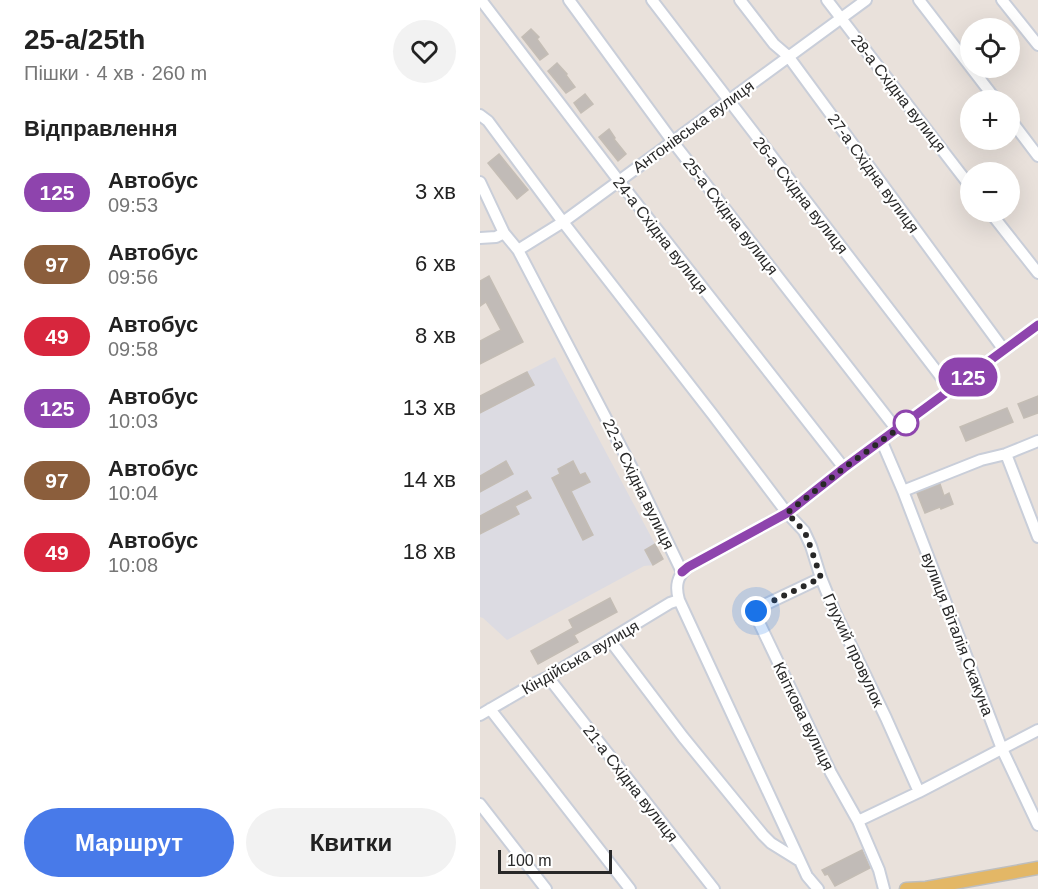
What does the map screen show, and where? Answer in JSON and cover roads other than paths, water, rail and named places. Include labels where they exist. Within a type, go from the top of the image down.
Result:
[{"type":"main road","points":[[906,889],[924,888],[1038,868]]},
{"type":"street","name":"24-а Східна вулиця","points":[[481,0],[619,181],[844,468]]},
{"type":"street","name":"25-а Східна вулиця","points":[[569,0],[672,141],[897,430]]},
{"type":"street","name":"26-а Східна вулиця","points":[[652,0],[951,390]]},
{"type":"street","name":"27-а Східна вулиця","points":[[740,0],[774,44],[788,57],[1004,350]]},
{"type":"street","name":"28-а Східна вулиця","points":[[827,0],[960,173]]},
{"type":"street","name":"Антонівська вулиця","points":[[518,250],[563,222],[866,0]]},
{"type":"street","points":[[919,0],[988,90]]},
{"type":"street","points":[[1002,0],[1038,45]]},
{"type":"street","name":"Глухий провулок","points":[[480,115],[488,121],[787,513],[804,531],[834,610],[919,792]]},
{"type":"street","points":[[1020,132],[1038,156]]},
{"type":"street","name":"22-а Східна вулиця","points":[[480,182],[504,233],[518,250],[632,468],[682,572],[677,584],[680,600],[807,876]]},
{"type":"street","points":[[998,222],[1038,273]]},
{"type":"street","points":[[480,238],[496,237],[504,233]]},
{"type":"street","points":[[682,572],[787,513],[844,468],[1038,325]]},
{"type":"street","name":"вулиця Віталія Скакуна","points":[[882,441],[1002,749],[1038,825]]},
{"type":"street","points":[[903,491],[981,460],[1006,454],[1038,441]]},
{"type":"street","points":[[1006,454],[1038,537]]},
{"type":"street","name":"Квіткова вулиця","points":[[821,578],[760,607],[755,614],[831,773],[858,821],[879,870],[884,889]]},
{"type":"street","name":"Кіндійська вулиця","points":[[485,712],[548,677],[670,603],[680,600]]},
{"type":"street","points":[[612,639],[615,647],[683,737],[763,835],[771,843],[800,861]]},
{"type":"street","name":"21-а Східна вулиця","points":[[548,677],[714,889]]},
{"type":"street","points":[[485,712],[630,889]]},
{"type":"street","points":[[858,821],[1038,730]]},
{"type":"street","points":[[480,804],[546,889]]},
{"type":"street","points":[[807,876],[808,889]]},
{"type":"street","points":[[807,876],[818,889]]}]
